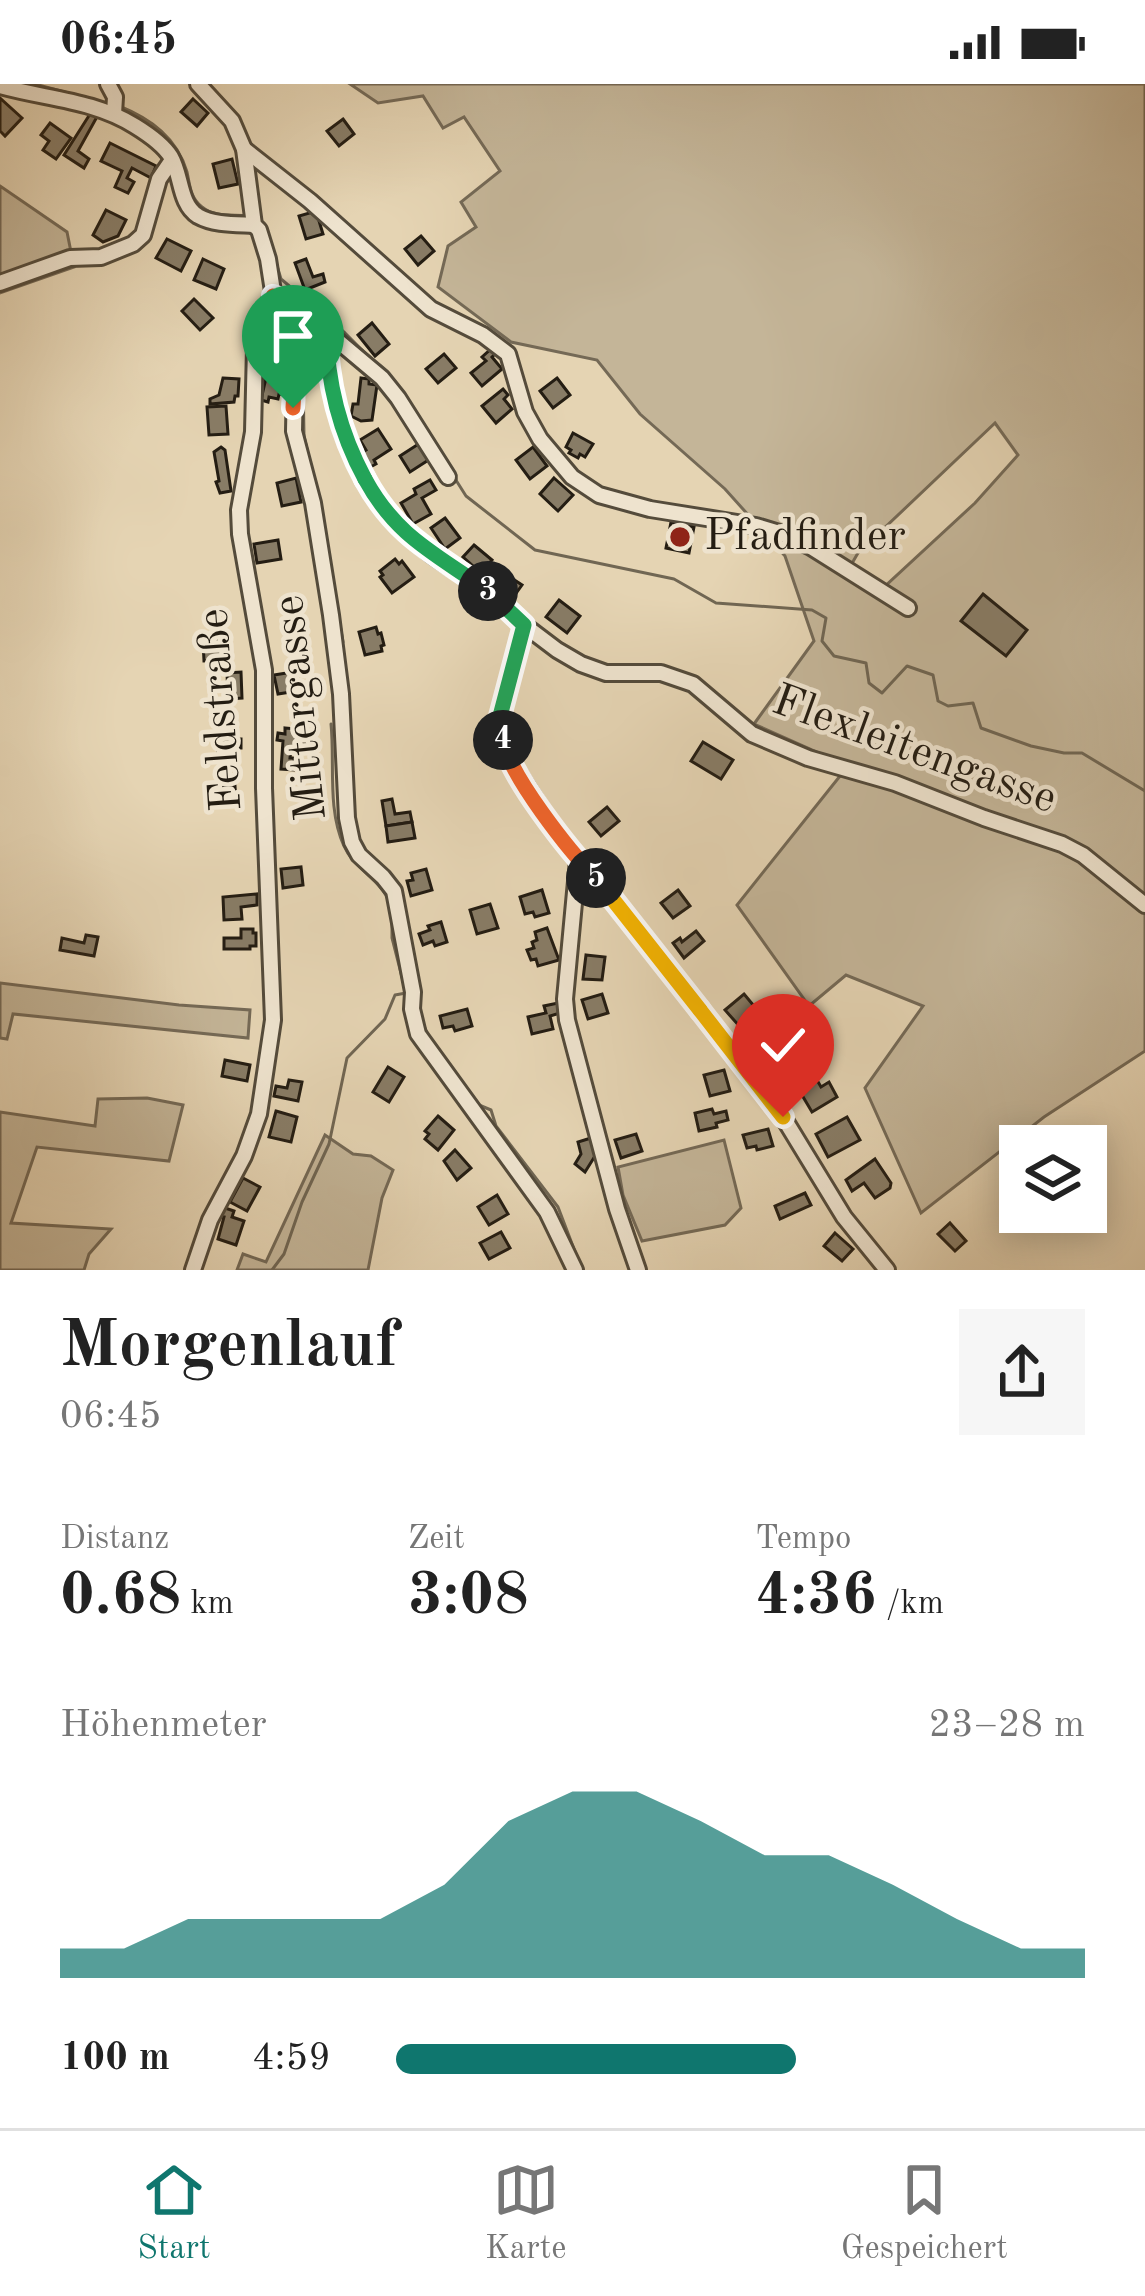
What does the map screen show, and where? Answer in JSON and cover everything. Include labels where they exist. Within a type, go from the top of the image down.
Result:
[{"type":"street","points":[[108,84],[115,108]]},
{"type":"street","name":"Feldstraße","points":[[193,1270],[210,1220],[244,1156],[259,1114],[273,1020],[264,670],[239,510],[253,432],[255,347],[261,315],[273,296],[268,259],[254,219],[244,149],[232,121],[198,84]]},
{"type":"street","points":[[0,86],[115,108],[172,160],[187,205],[196,214],[222,223],[254,219]]},
{"type":"street","points":[[244,149],[431,309],[484,335],[508,354],[525,412],[540,440],[572,477],[598,495],[786,535],[908,608]]},
{"type":"street","points":[[0,283],[70,258],[101,257],[133,244],[143,235],[159,179],[172,160]]},
{"type":"street","points":[[273,296],[294,304],[326,328],[382,378],[448,477]]},
{"type":"street","name":"Mittergasse","points":[[273,296],[280,337],[296,383],[293,431],[313,503],[332,615],[341,694],[344,794],[352,842],[394,891],[418,1034],[547,1212],[575,1270]]},
{"type":"street","name":"Flexleitengasse","points":[[326,328],[335,410],[350,452],[373,494],[399,527],[430,554],[485,589],[557,650],[606,673],[661,673],[694,684],[752,734],[808,758],[895,783],[1062,844],[1145,905]]},
{"type":"street","points":[[524,625],[499,720],[505,753],[578,860],[783,1117],[844,1217],[887,1270]]},
{"type":"street","points":[[578,860],[567,1020],[638,1270]]},
{"type":"shaded area","points":[[350,84],[1145,84],[1145,1051],[1034,1125],[999,1125],[999,1152],[921,1213],[865,1088],[923,1006],[846,975],[809,1006],[737,905],[848,766],[754,724],[814,641],[785,556],[725,489],[640,414],[597,360],[511,342],[438,287],[448,246],[476,227],[461,202],[500,171],[464,117],[443,128],[423,96],[378,103]],"holes":[[[995,423],[1018,455],[975,503],[884,587],[851,565],[858,553]]]},
{"type":"shaded area","points":[[0,186],[67,232],[74,267],[0,293]]},
{"type":"shaded area","points":[[0,983],[250,1010],[248,1038],[13,1014],[7,1039],[0,1038]]},
{"type":"shaded area","points":[[147,1098],[183,1105],[169,1161],[37,1147],[11,1223],[111,1229],[89,1254],[84,1270],[0,1270],[0,1112],[95,1126],[98,1099]]},
{"type":"shaded area","points":[[325,1135],[353,1154],[371,1156],[393,1170],[382,1198],[368,1270],[237,1270],[243,1254],[266,1262]]},
{"type":"shaded area","points":[[724,1140],[741,1208],[725,1225],[642,1241],[623,1195],[618,1167]]},
{"type":"building","points":[[0,98],[22,118],[5,136],[0,131]]},
{"type":"building","points":[[193,99],[208,113],[197,126],[181,112]]},
{"type":"building","points":[[90,114],[98,115],[78,151],[89,159],[84,168],[64,155]]},
{"type":"building","points":[[343,119],[354,134],[339,146],[327,131]]},
{"type":"building","points":[[50,123],[71,138],[56,159],[43,150],[49,141],[41,135]]},
{"type":"building","points":[[110,143],[156,166],[151,178],[132,168],[127,178],[134,182],[128,193],[115,187],[122,171],[101,161]]},
{"type":"building","points":[[232,159],[238,184],[219,188],[213,164]]},
{"type":"building","points":[[106,210],[126,220],[118,236],[103,242],[93,235]]},
{"type":"building","points":[[316,211],[323,234],[306,239],[299,216]]},
{"type":"building","points":[[421,236],[434,251],[418,265],[405,249]]},
{"type":"building","points":[[167,239],[191,251],[181,271],[156,258]]},
{"type":"building","points":[[203,259],[224,269],[216,289],[194,280]]},
{"type":"building","points":[[306,259],[313,277],[323,274],[325,282],[305,290],[295,263]]},
{"type":"building","points":[[194,299],[213,318],[200,330],[182,311]]},
{"type":"building","points":[[303,318],[306,328],[312,326],[320,351],[299,357],[292,321]]},
{"type":"building","points":[[372,323],[389,344],[375,356],[358,335]]},
{"type":"building","points":[[491,349],[502,369],[482,386],[471,373],[486,361],[482,357]]},
{"type":"building","points":[[444,354],[456,368],[438,383],[426,369]]},
{"type":"building","points":[[223,378],[239,379],[238,396],[234,402],[210,404],[219,395]]},
{"type":"building","points":[[266,378],[290,383],[287,395],[261,400]]},
{"type":"building","points":[[361,378],[377,385],[372,420],[351,416],[353,404],[358,404]]},
{"type":"building","points":[[557,378],[570,395],[553,408],[540,391]]},
{"type":"building","points":[[503,389],[512,409],[496,423],[482,406]]},
{"type":"building","points":[[226,406],[228,434],[209,435],[207,407]]},
{"type":"building","points":[[378,429],[391,449],[365,470],[358,455],[366,450],[360,440]]},
{"type":"building","points":[[573,433],[593,444],[585,457],[580,454],[578,458],[566,447]]},
{"type":"building","points":[[420,443],[430,459],[410,472],[400,456]]},
{"type":"building","points":[[221,447],[231,491],[220,493],[214,452]]},
{"type":"building","points":[[533,447],[547,466],[530,479],[516,460]]},
{"type":"building","points":[[296,478],[301,502],[282,506],[277,483]]},
{"type":"building","points":[[554,478],[573,495],[558,511],[540,494]]},
{"type":"building","points":[[430,480],[436,490],[422,498],[431,514],[413,524],[401,503]]},
{"type":"building","points":[[445,518],[460,538],[445,549],[431,528]]},
{"type":"building","name":"Pfadfinder","points":[[671,522],[694,527],[689,553],[666,548]]},
{"type":"building","points":[[278,540],[281,559],[257,563],[254,544]]},
{"type":"building","points":[[474,545],[492,560],[481,573],[463,557]]},
{"type":"building","points":[[395,559],[414,577],[392,593],[380,571]]},
{"type":"building","points":[[502,572],[522,585],[512,599],[493,586]]},
{"type":"building","points":[[983,594],[1027,630],[1006,656],[961,621]]},
{"type":"building","points":[[559,600],[580,616],[567,633],[546,617]]},
{"type":"building","points":[[376,627],[382,651],[365,655],[359,632]]},
{"type":"building","points":[[224,640],[225,660],[204,661],[203,641]]},
{"type":"building","points":[[241,672],[242,698],[228,699],[227,673]]},
{"type":"building","points":[[293,672],[297,691],[278,694],[274,675]]},
{"type":"building","points":[[285,728],[309,730],[308,749],[291,747],[294,770],[281,769],[283,741],[277,740]]},
{"type":"building","points":[[217,732],[234,732],[234,739],[241,739],[235,756],[218,756]]},
{"type":"building","points":[[703,742],[733,760],[721,779],[691,761]]},
{"type":"building","points":[[217,786],[235,786],[236,805],[218,806]]},
{"type":"building","points":[[392,799],[395,814],[410,812],[412,822],[386,826],[382,801]]},
{"type":"building","points":[[607,807],[619,821],[601,836],[589,822]]},
{"type":"building","points":[[412,822],[415,838],[388,842],[386,826]]},
{"type":"building","points":[[301,867],[303,885],[283,888],[281,869]]},
{"type":"building","points":[[426,869],[432,890],[411,896],[407,881],[413,880],[411,873]]},
{"type":"building","points":[[542,890],[549,913],[525,914],[520,897]]},
{"type":"building","points":[[678,890],[690,906],[673,918],[661,903]]},
{"type":"building","points":[[257,894],[257,905],[241,907],[242,919],[224,920],[223,897]]},
{"type":"building","points":[[490,904],[498,928],[477,934],[470,910]]},
{"type":"building","points":[[441,922],[447,942],[423,945],[419,934]]},
{"type":"building","points":[[547,928],[559,960],[538,966],[527,950],[534,948],[535,932]]},
{"type":"building","points":[[241,929],[253,929],[256,946],[224,949],[224,938],[241,938]]},
{"type":"building","points":[[696,931],[704,941],[684,958],[673,943]]},
{"type":"building","points":[[86,935],[98,937],[94,956],[60,950],[62,938],[84,943]]},
{"type":"building","points":[[586,955],[605,957],[602,980],[583,979]]},
{"type":"building","points":[[602,994],[608,1013],[588,1019],[582,1000]]},
{"type":"building","points":[[744,994],[759,1012],[741,1028],[725,1010]]},
{"type":"building","points":[[558,1003],[560,1013],[550,1016],[553,1029],[532,1034],[528,1017],[546,1013],[544,1006]]},
{"type":"building","points":[[467,1009],[472,1026],[455,1031],[453,1026],[443,1028],[440,1016]]},
{"type":"building","points":[[786,1043],[797,1059],[778,1073],[767,1057]]},
{"type":"building","points":[[225,1060],[250,1065],[247,1081],[222,1076]]},
{"type":"building","points":[[388,1067],[404,1077],[389,1102],[373,1092]]},
{"type":"building","points":[[724,1070],[730,1091],[710,1096],[704,1075]]},
{"type":"building","points":[[289,1080],[302,1082],[298,1101],[274,1096],[276,1086],[287,1088]]},
{"type":"building","points":[[817,1080],[821,1087],[829,1082],[837,1097],[812,1112],[799,1090]]},
{"type":"building","points":[[712,1109],[714,1114],[726,1111],[728,1120],[699,1131],[695,1113]]},
{"type":"building","points":[[276,1111],[297,1117],[291,1142],[269,1137]]},
{"type":"building","points":[[438,1116],[454,1130],[438,1150],[425,1139],[429,1134],[425,1131]]},
{"type":"building","points":[[847,1117],[860,1140],[828,1157],[816,1134]]},
{"type":"building","points":[[768,1129],[773,1146],[747,1148],[743,1135]]},
{"type":"building","points":[[636,1134],[642,1151],[621,1158],[615,1140]]},
{"type":"building","points":[[591,1138],[595,1156],[585,1172],[575,1164],[581,1154],[578,1142]]},
{"type":"building","points":[[455,1150],[471,1168],[457,1180],[444,1161]]},
{"type":"building","points":[[875,1159],[890,1188],[875,1198],[864,1183],[852,1191],[846,1180]]},
{"type":"building","points":[[243,1178],[260,1187],[247,1211],[230,1202]]},
{"type":"building","points":[[805,1193],[811,1205],[780,1219],[775,1206]]},
{"type":"building","points":[[497,1195],[508,1214],[489,1225],[478,1207]]},
{"type":"building","points":[[222,1207],[244,1221],[236,1245],[218,1239]]},
{"type":"building","points":[[950,1223],[966,1241],[955,1251],[938,1234]]},
{"type":"building","points":[[501,1232],[510,1248],[489,1259],[480,1243]]},
{"type":"building","points":[[835,1233],[853,1249],[842,1261],[824,1246]]},
{"type":"waterway","points":[[35,84],[109,104]]},
{"type":"waterway","points":[[119,106],[142,117],[170,140],[202,207],[218,214],[249,216]]},
{"type":"waterway","points":[[266,229],[281,279],[382,370]]},
{"type":"waterway","points":[[285,321],[303,374],[304,436],[313,475]]},
{"type":"waterway","points":[[389,376],[434,442]]},
{"type":"waterway","points":[[454,477],[466,496],[535,550],[674,579],[716,603],[812,610],[826,618],[822,641],[834,656],[866,663],[869,683],[882,693],[907,666],[933,675],[938,701],[948,706],[973,703],[981,728],[1031,746],[1082,753],[1145,791]]},
{"type":"waterway","points":[[323,525],[343,642]]},
{"type":"waterway","points":[[331,724],[333,801],[339,832],[354,862],[390,904]]},
{"type":"waterway","points":[[272,1270],[284,1254],[329,1144],[347,1058],[385,1019],[395,995],[406,993],[392,938],[392,914]]},
{"type":"waterway","points":[[421,1020],[430,1039]]},
{"type":"waterway","points":[[469,1091],[479,1105],[491,1110],[496,1126],[558,1207],[582,1270]]},
{"type":"place","name":"Pfadfinder","points":[[680,537]]},
{"type":"route","points":[[293,408],[296,383],[280,337],[273,296],[294,304],[326,328],[335,410],[350,452],[373,494],[399,527],[430,554],[485,589],[524,625],[499,720],[505,753],[578,860],[783,1117]]}]
